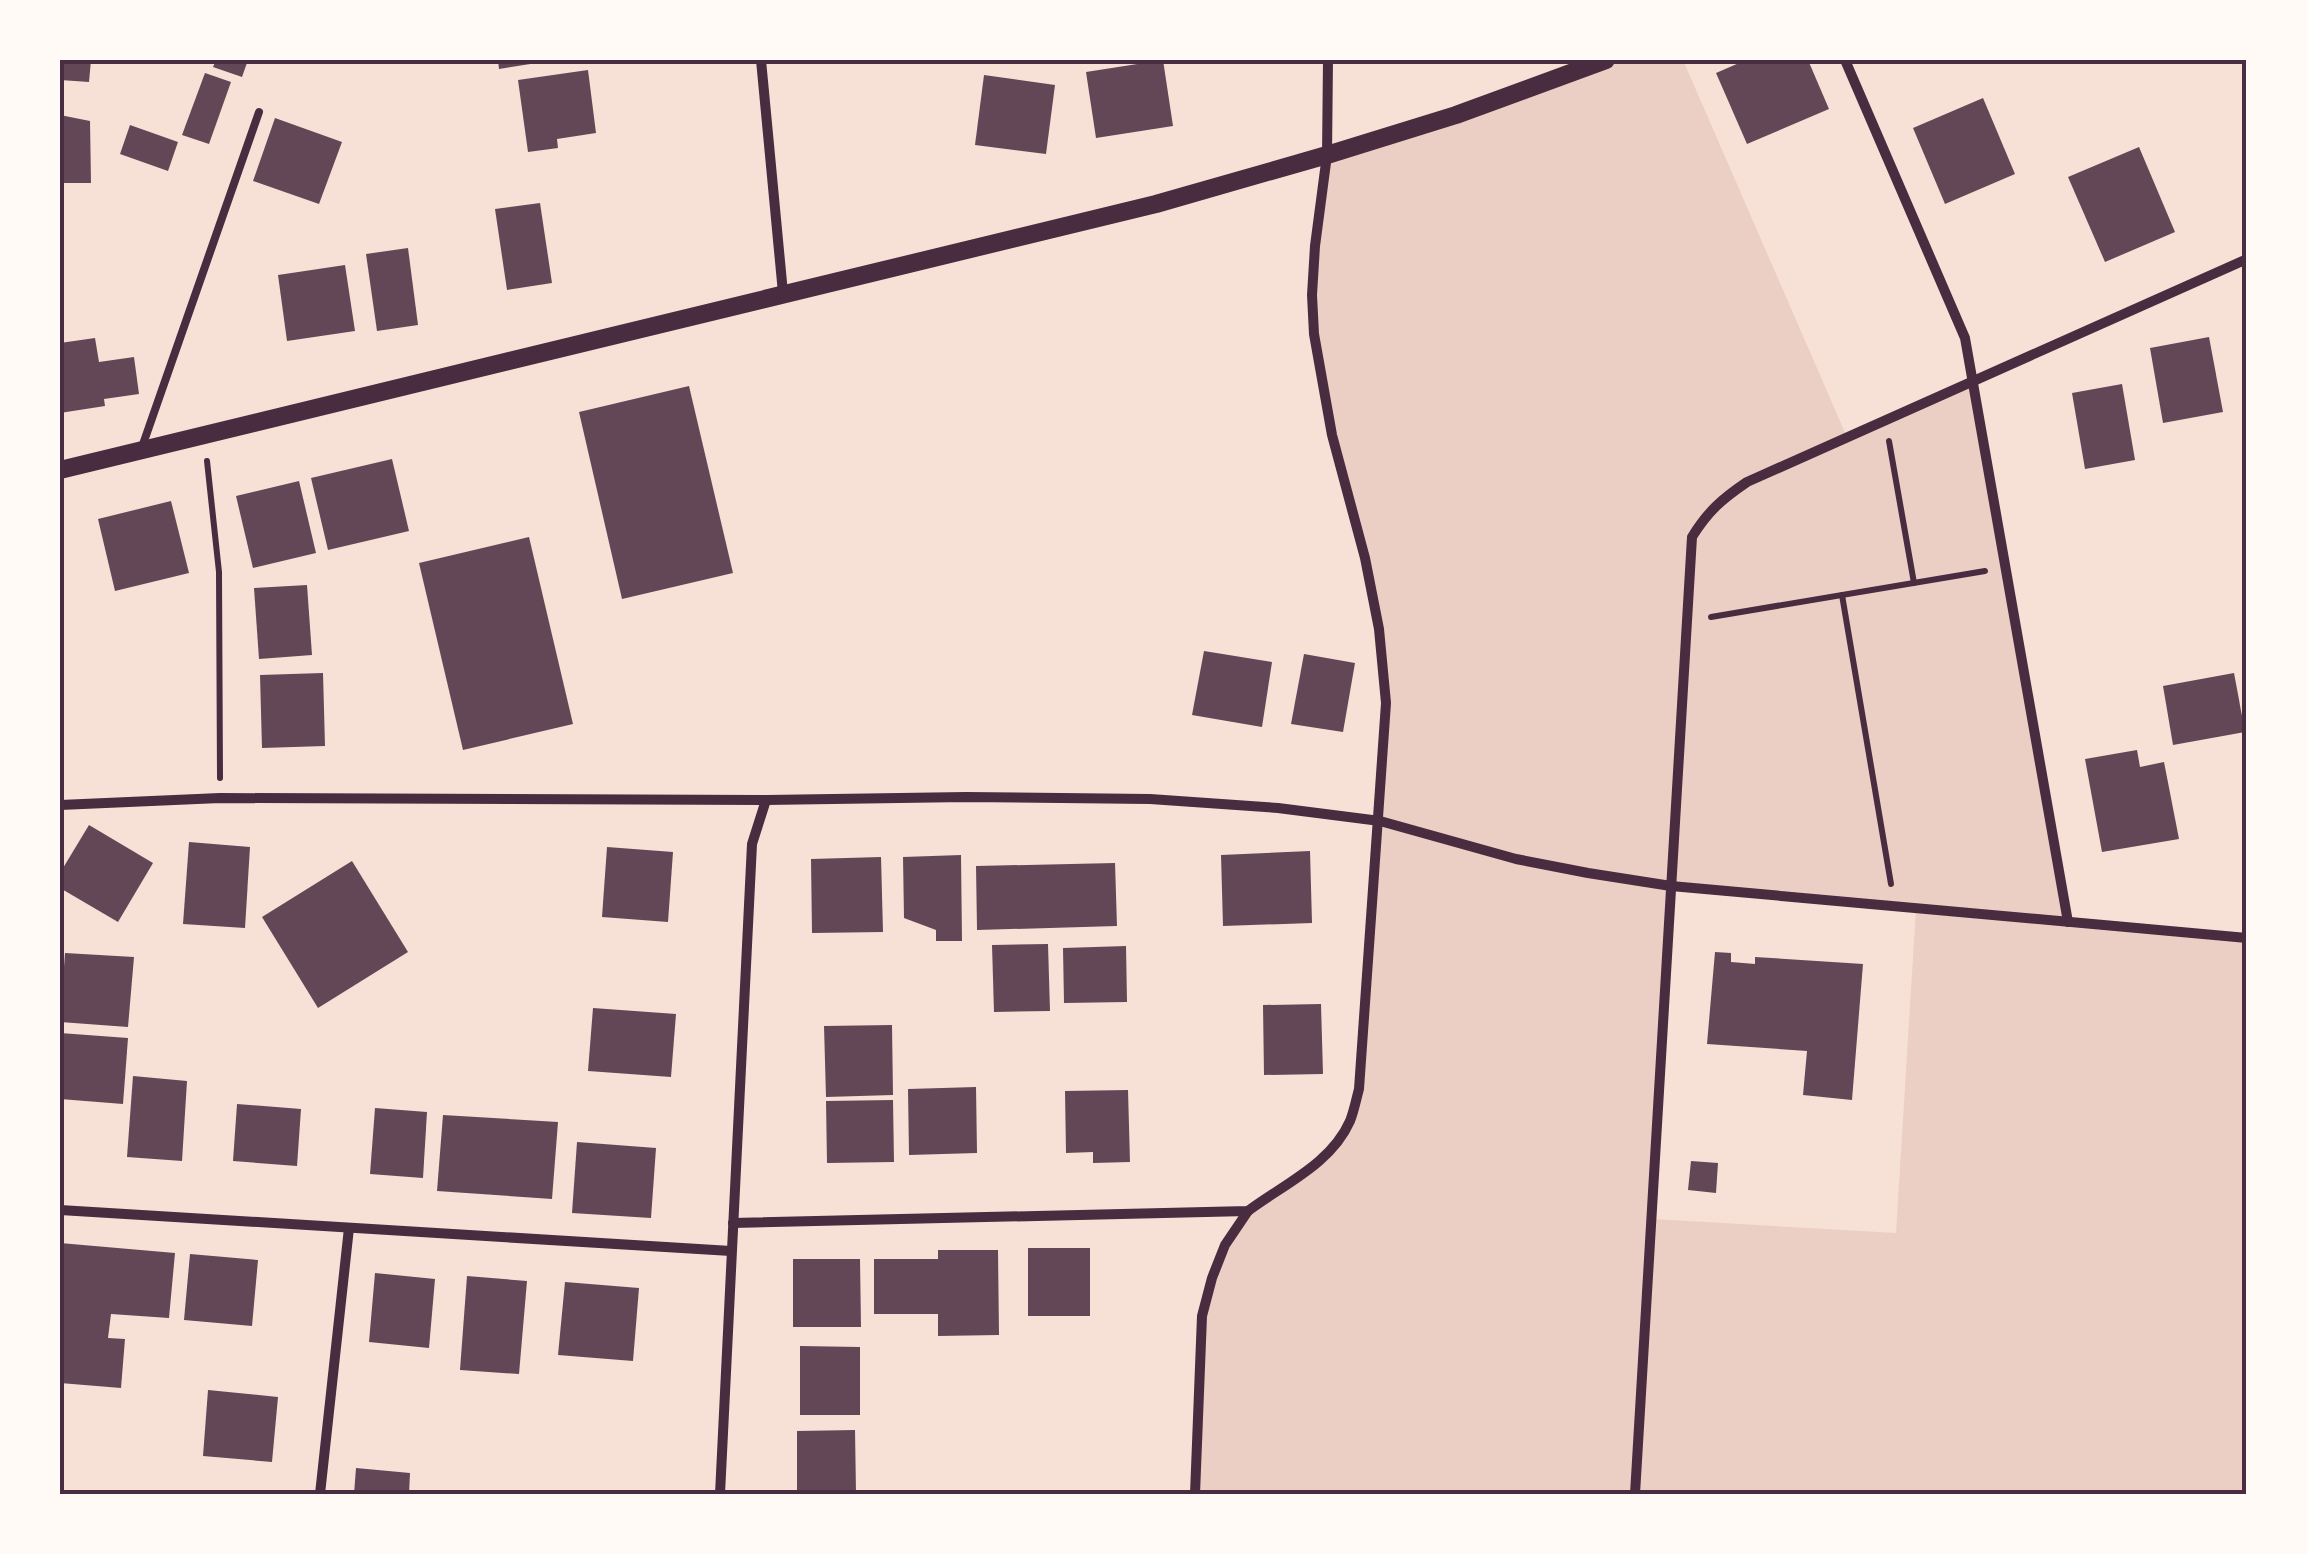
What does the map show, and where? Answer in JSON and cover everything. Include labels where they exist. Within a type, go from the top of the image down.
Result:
[{"type":"street","points":[[760,60],[783,293]]},
{"type":"street","points":[[1195,1494],[1202,1316],[1225,1245],[1248,1211],[1313,1167],[1334,1146],[1349,1122],[1359,1090],[1386,704],[1379,629],[1332,435],[1314,334],[1312,295],[1327,155],[1328,60]]},
{"type":"street","points":[[60,470],[1156,204],[1456,115],[1606,60]]},
{"type":"street","points":[[1845,60],[1965,338],[2068,922]]},
{"type":"street","points":[[1635,1494],[1692,537],[1706,514],[1747,482],[2247,259]]},
{"type":"street","points":[[60,804],[220,798],[1150,799],[1278,808],[1380,821],[1516,859],[1671,886],[2247,938]]},
{"type":"street","points":[[720,1494],[752,844],[766,800]]},
{"type":"street","points":[[60,1210],[731,1251]]},
{"type":"street","points":[[733,1223],[1248,1211]]},
{"type":"street","points":[[320,1494],[348,1228]]},
{"type":"lane","points":[[141,450],[259,112]]},
{"type":"path","points":[[1886,420],[1914,583]]},
{"type":"path","points":[[204,435],[219,572],[220,798]]},
{"type":"path","points":[[1687,621],[2006,568]]},
{"type":"path","points":[[1842,595],[1894,906]]},
{"type":"shaded area","points":[[1606,60],[1683,60],[1847,437],[1973,381],[2068,921],[2247,938],[2247,1494],[1195,1494],[1202,1316],[1237,1226],[1334,1146],[1359,1089],[1385,671],[1347,496],[1312,295],[1327,155]],"holes":[[[1671,886],[1916,908],[1896,1233],[1652,1219]]]},
{"type":"building","points":[[60,60],[91,60],[89,82],[60,80]]},
{"type":"building","points":[[216,60],[248,60],[242,77],[213,67]]},
{"type":"building","points":[[498,60],[543,60],[543,62],[499,69]]},
{"type":"building","points":[[1163,60],[1173,126],[1096,138],[1086,72]]},
{"type":"building","points":[[1746,60],[1808,60],[1829,109],[1747,144],[1716,73]]},
{"type":"building","points":[[588,70],[596,133],[557,139],[558,148],[528,152],[518,80]]},
{"type":"building","points":[[205,73],[231,82],[209,144],[182,135]]},
{"type":"building","points":[[984,75],[1055,85],[1046,154],[975,145]]},
{"type":"building","points":[[1983,98],[2015,174],[1945,204],[1913,128]]},
{"type":"building","points":[[60,115],[90,121],[91,183],[60,183]]},
{"type":"building","points":[[275,118],[342,142],[319,204],[253,181]]},
{"type":"building","points":[[130,125],[178,142],[168,171],[120,154]]},
{"type":"building","points":[[2139,147],[2175,232],[2105,262],[2068,177]]},
{"type":"building","points":[[540,203],[552,283],[507,290],[495,209]]},
{"type":"building","points":[[408,248],[418,325],[377,331],[366,254]]},
{"type":"building","points":[[345,265],[355,331],[287,341],[278,275]]},
{"type":"building","points":[[2209,337],[2223,412],[2163,423],[2150,348]]},
{"type":"building","points":[[95,338],[99,362],[134,357],[139,394],[104,399],[105,406],[60,413],[60,343]]},
{"type":"building","points":[[2122,384],[2135,460],[2085,469],[2072,393]]},
{"type":"building","points":[[689,386],[733,573],[622,599],[579,412]]},
{"type":"building","points":[[392,459],[409,531],[328,550],[311,478]]},
{"type":"building","points":[[299,481],[316,553],[253,568],[236,496]]},
{"type":"building","points":[[171,501],[189,573],[115,591],[98,519]]},
{"type":"building","points":[[529,537],[573,724],[463,750],[419,563]]},
{"type":"building","points":[[307,585],[312,655],[259,659],[254,588]]},
{"type":"building","points":[[1204,651],[1272,662],[1262,727],[1192,715]]},
{"type":"building","points":[[1304,654],[1355,663],[1343,732],[1291,724]]},
{"type":"building","points":[[323,673],[325,746],[262,748],[260,675]]},
{"type":"building","points":[[2234,673],[2245,732],[2173,745],[2163,686]]},
{"type":"building","points":[[2137,750],[2140,767],[2164,762],[2179,839],[2102,852],[2085,759]]},
{"type":"building","points":[[89,825],[153,863],[118,922],[60,888],[60,873]]},
{"type":"building","points":[[189,842],[250,847],[245,928],[183,924]]},
{"type":"building","points":[[607,847],[673,852],[668,922],[602,917]]},
{"type":"building","points":[[1310,851],[1312,923],[1223,926],[1221,855]]},
{"type":"building","points":[[961,855],[962,941],[936,941],[936,930],[904,918],[903,857]]},
{"type":"building","points":[[881,857],[883,932],[812,933],[811,859]]},
{"type":"building","points":[[352,861],[408,952],[318,1008],[262,917]]},
{"type":"building","points":[[1115,863],[1117,926],[977,930],[976,866]]},
{"type":"building","points":[[1048,944],[1050,1011],[994,1012],[992,945]]},
{"type":"building","points":[[1126,946],[1127,1002],[1064,1003],[1063,948]]},
{"type":"building","points":[[1715,952],[1731,953],[1731,962],[1755,964],[1755,957],[1863,964],[1852,1100],[1803,1095],[1807,1051],[1707,1044]]},
{"type":"building","points":[[65,953],[134,957],[128,1027],[60,1022]]},
{"type":"building","points":[[1321,1004],[1323,1074],[1264,1075],[1263,1005]]},
{"type":"building","points":[[593,1008],[676,1014],[671,1077],[588,1071]]},
{"type":"building","points":[[892,1025],[893,1095],[826,1097],[824,1026]]},
{"type":"building","points":[[60,1033],[128,1038],[123,1104],[60,1099]]},
{"type":"building","points":[[133,1076],[187,1081],[182,1161],[127,1157]]},
{"type":"building","points":[[976,1087],[977,1153],[909,1155],[908,1089]]},
{"type":"building","points":[[1128,1090],[1130,1162],[1093,1163],[1093,1152],[1066,1153],[1065,1091]]},
{"type":"building","points":[[893,1100],[894,1162],[827,1163],[826,1101]]},
{"type":"building","points":[[237,1104],[301,1109],[297,1166],[233,1161]]},
{"type":"building","points":[[375,1108],[427,1112],[423,1178],[370,1174]]},
{"type":"building","points":[[443,1115],[558,1122],[552,1199],[437,1191]]},
{"type":"building","points":[[577,1142],[656,1148],[651,1218],[572,1213]]},
{"type":"building","points":[[1691,1161],[1718,1163],[1716,1193],[1688,1190]]},
{"type":"building","points":[[60,1243],[175,1253],[169,1318],[111,1314],[108,1338],[125,1339],[121,1388],[60,1383]]},
{"type":"building","points":[[1028,1248],[1090,1248],[1090,1316],[1028,1316]]},
{"type":"building","points":[[938,1250],[998,1250],[999,1335],[938,1336],[938,1314],[874,1314],[874,1259],[938,1259]]},
{"type":"building","points":[[190,1254],[258,1260],[252,1326],[184,1320]]},
{"type":"building","points":[[793,1259],[860,1259],[861,1327],[793,1327]]},
{"type":"building","points":[[375,1273],[435,1279],[429,1348],[369,1342]]},
{"type":"building","points":[[467,1276],[527,1281],[519,1374],[460,1370]]},
{"type":"building","points":[[565,1282],[639,1288],[633,1361],[558,1355]]},
{"type":"building","points":[[800,1346],[860,1347],[860,1415],[800,1415]]},
{"type":"building","points":[[208,1390],[278,1397],[272,1462],[203,1456]]},
{"type":"building","points":[[855,1430],[856,1494],[797,1494],[797,1431]]},
{"type":"building","points":[[356,1468],[410,1473],[409,1494],[354,1494]]}]
